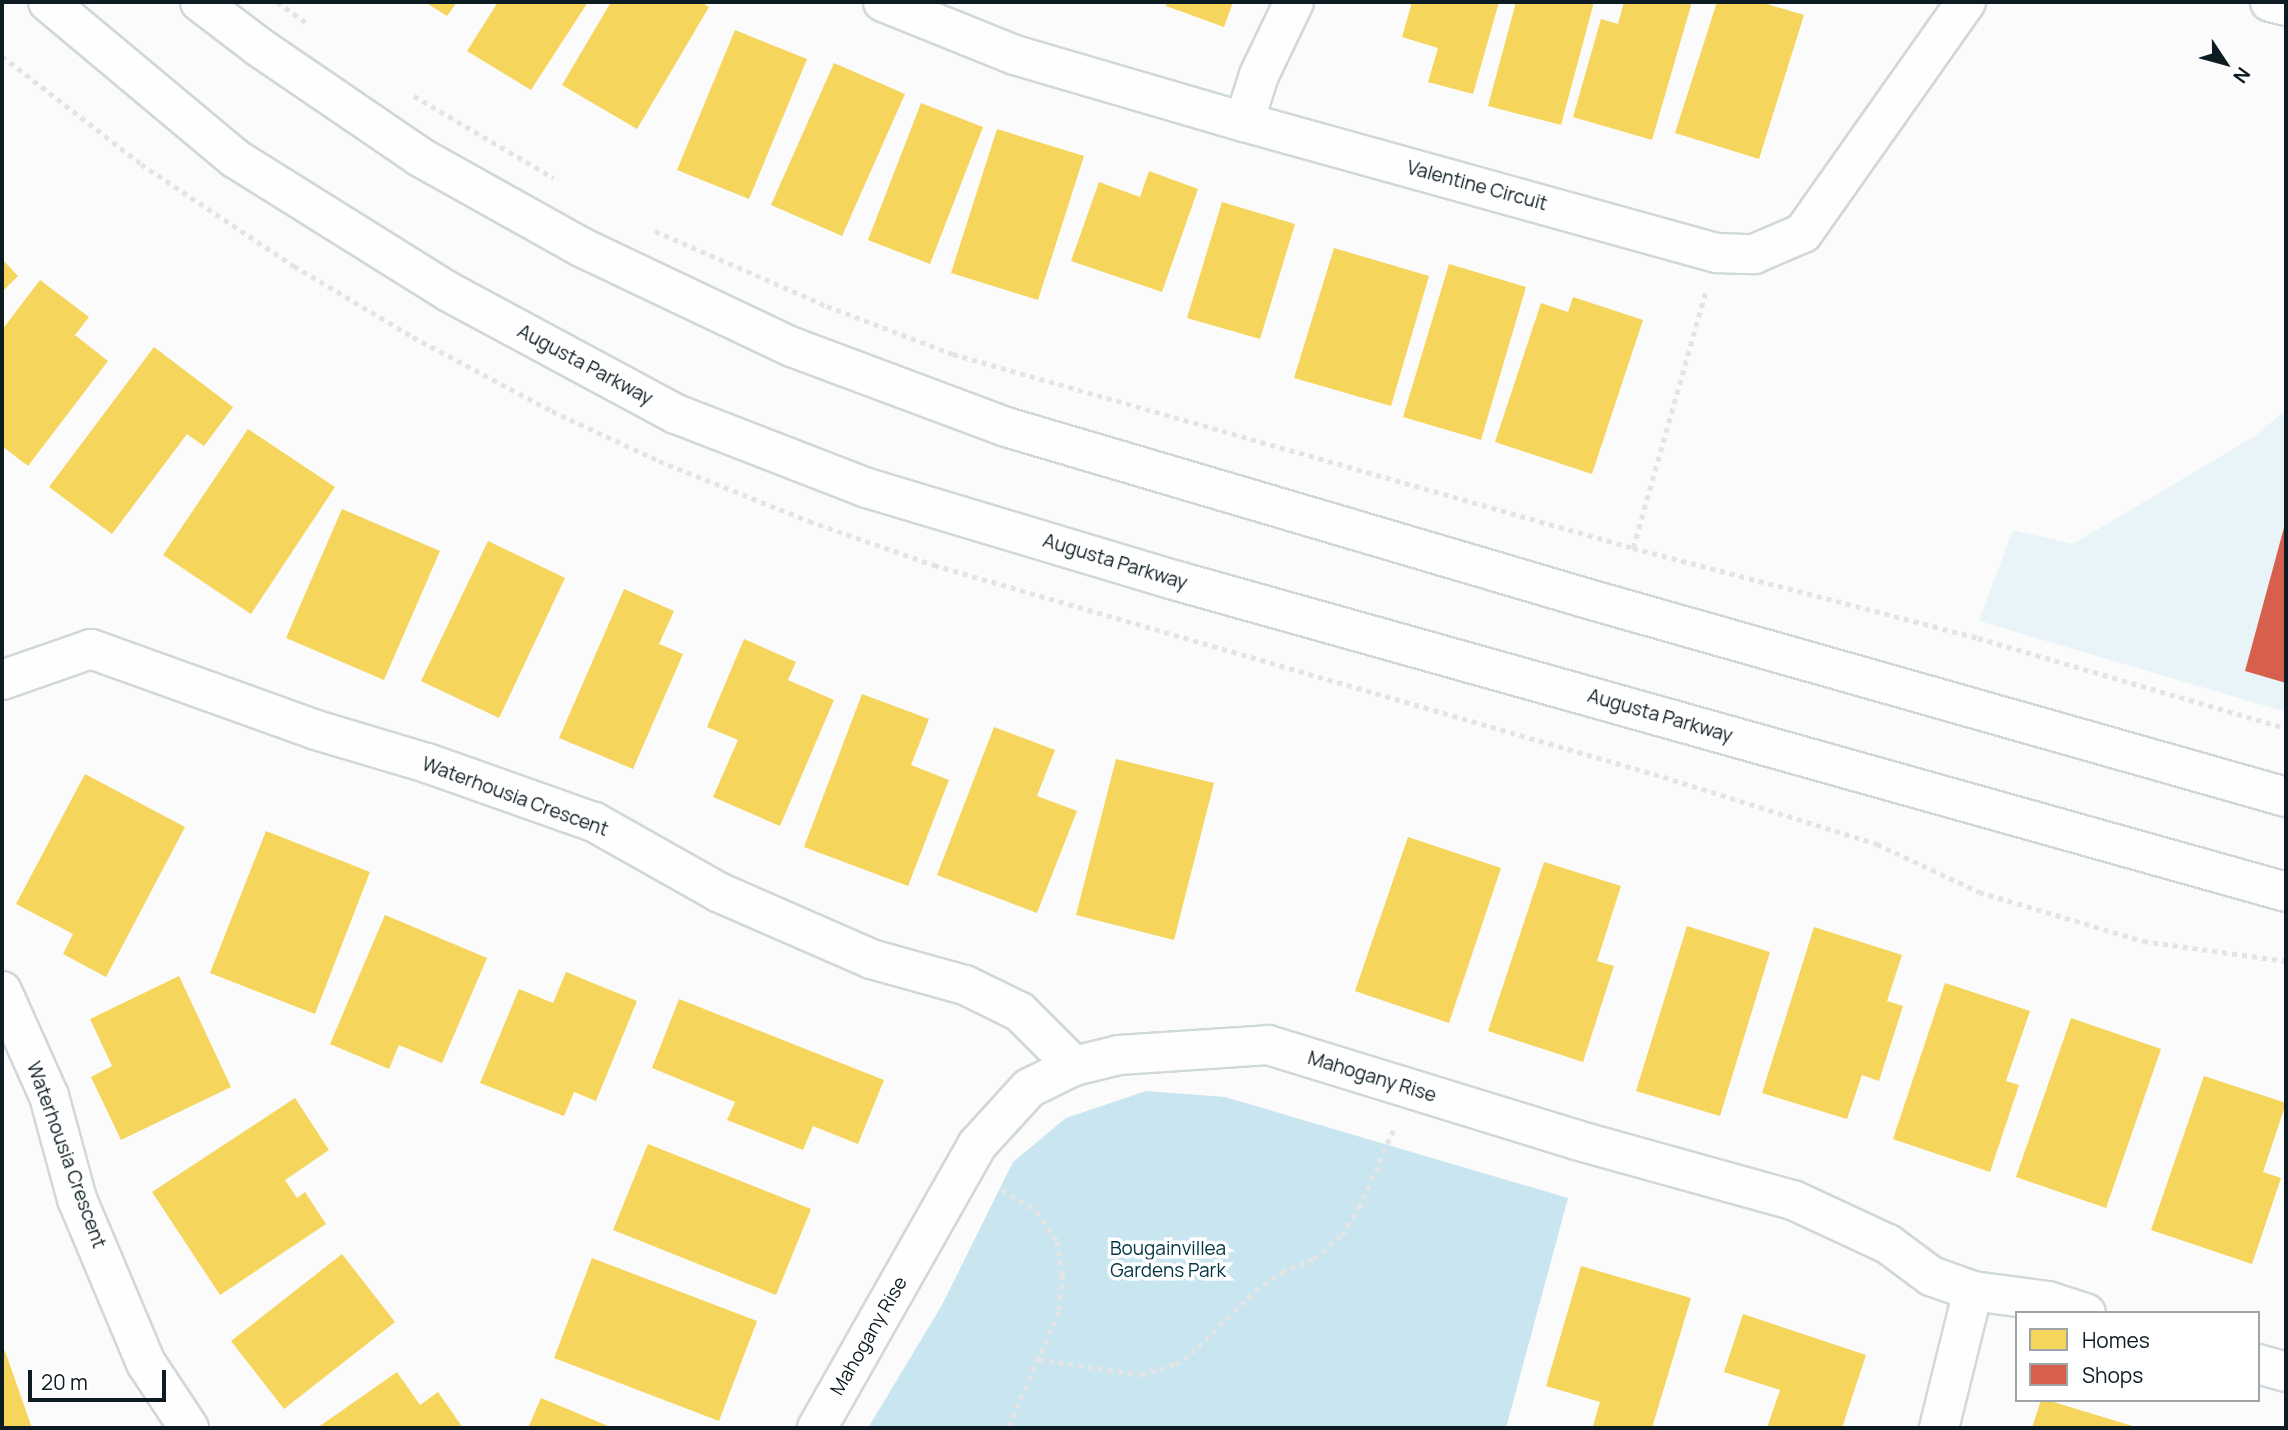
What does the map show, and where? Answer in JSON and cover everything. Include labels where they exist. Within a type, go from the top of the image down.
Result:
[{"type":"street","name":"Augusta Parkway","points":[[48,2],[236,159],[449,292],[676,414],[867,488],[1174,580],[2286,892]]},
{"type":"street","points":[[200,2],[259,47],[420,156],[581,247],[792,347],[1032,435],[1592,600],[2286,797]]},
{"type":"street","name":"Valentine Circuit","points":[[883,2],[1015,55],[1244,122],[1717,253],[1754,254],[1803,233],[1966,2]]},
{"type":"street","points":[[1244,122],[1259,75],[1294,2]]},
{"type":"street","points":[[2270,2],[2286,6]]},
{"type":"street","name":"Waterhousia Crescent","points":[[2,680],[92,649],[316,730],[427,763],[594,822],[718,892],[871,959],[965,985],[1020,1012],[1074,1066]]},
{"type":"street","name":"Waterhousia Crescent","points":[[2,992],[48,1096],[77,1199],[141,1350],[190,1428]]},
{"type":"street","name":"Mahogany Rise","points":[[817,1428],[977,1145],[1029,1088],[1074,1066],[1119,1055],[1268,1045],[1576,1140],[1793,1199],[1888,1244],[1931,1276],[1973,1291],[2048,1301],[2080,1311]]},
{"type":"street","points":[[1939,1428],[1973,1291]]},
{"type":"street","points":[[2260,1365],[2286,1372]]},
{"type":"path","points":[[277,2],[309,24]]},
{"type":"path","points":[[406,92],[560,182]]},
{"type":"path","points":[[644,226],[827,306],[953,354],[1633,548],[1978,638],[2286,727]]},
{"type":"path","points":[[1633,548],[1717,253]]},
{"type":"path","points":[[1039,1359],[1141,1375],[1175,1364],[1198,1347],[1255,1291],[1281,1272],[1314,1259],[1342,1235],[1359,1208],[1410,1088]]},
{"type":"path","points":[[965,1167],[1037,1211],[1057,1241],[1063,1275],[1059,1312],[1008,1428]]},
{"type":"shaded area","points":[[2286,410],[2286,712],[1979,621],[2013,530],[2073,544],[2255,436]]},
{"type":"green space","name":"Bougainvillea Gardens Park","points":[[1146,1091],[1225,1097],[1568,1198],[1506,1428],[868,1428],[942,1305],[1013,1162],[1066,1118]]},
{"type":"building: Homes","points":[[425,2],[457,2],[447,16]]},
{"type":"building: Homes","points":[[498,2],[588,2],[531,90],[467,51]]},
{"type":"building: Homes","points":[[611,2],[701,2],[709,7],[637,129],[562,85]]},
{"type":"building: Homes","points":[[1167,2],[1233,2],[1224,27],[1166,6]]},
{"type":"building: Homes","points":[[1412,2],[1499,2],[1473,94],[1428,82],[1438,48],[1402,37]]},
{"type":"building: Homes","points":[[1516,2],[1594,2],[1561,125],[1488,106]]},
{"type":"building: Homes","points":[[1624,2],[1692,2],[1652,140],[1573,117],[1601,19],[1618,24]]},
{"type":"building: Homes","points":[[1717,2],[1760,2],[1804,15],[1759,159],[1675,133]]},
{"type":"building: Homes","points":[[735,30],[807,59],[749,199],[677,170]]},
{"type":"building: Homes","points":[[834,63],[905,94],[842,236],[771,205]]},
{"type":"building: Homes","points":[[921,103],[983,127],[930,264],[868,240]]},
{"type":"building: Homes","points":[[997,129],[1084,156],[1038,300],[951,273]]},
{"type":"building: Homes","points":[[1149,171],[1198,189],[1162,292],[1071,261],[1099,182],[1140,197]]},
{"type":"building: Homes","points":[[1222,202],[1295,224],[1260,339],[1187,318]]},
{"type":"building: Homes","points":[[1334,248],[1429,276],[1391,406],[1294,378]]},
{"type":"building: Homes","points":[[2,259],[18,276],[2,292]]},
{"type":"building: Homes","points":[[1449,264],[1526,287],[1481,440],[1403,417]]},
{"type":"building: Homes","points":[[40,280],[89,317],[75,335],[108,361],[28,466],[2,446],[2,330]]},
{"type":"building: Homes","points":[[1573,297],[1643,320],[1592,474],[1495,442],[1541,303],[1568,312]]},
{"type":"building: Homes","points":[[154,347],[233,407],[204,446],[187,434],[112,534],[49,487]]},
{"type":"building: Homes","points":[[248,429],[335,487],[251,614],[163,555]]},
{"type":"building: Homes","points":[[342,509],[440,551],[384,680],[286,638]]},
{"type":"building: Homes","points":[[488,541],[565,578],[499,718],[421,681]]},
{"type":"building: Homes","points":[[624,589],[674,611],[659,644],[683,654],[633,769],[559,738]]},
{"type":"building: Homes","points":[[744,639],[796,662],[788,680],[834,700],[780,826],[713,797],[738,740],[707,727]]},
{"type":"building: Homes","points":[[862,694],[929,719],[911,765],[949,780],[908,886],[804,847]]},
{"type":"building: Homes","points":[[994,727],[1055,750],[1037,796],[1077,811],[1037,913],[937,875]]},
{"type":"building: Homes","points":[[1116,759],[1214,783],[1174,940],[1076,915]]},
{"type":"building: Homes","points":[[85,774],[185,827],[106,977],[63,954],[73,934],[16,904]]},
{"type":"building: Homes","points":[[266,831],[370,872],[315,1014],[210,973]]},
{"type":"building: Homes","points":[[1408,837],[1501,868],[1449,1023],[1355,991]]},
{"type":"building: Homes","points":[[1544,862],[1621,886],[1597,961],[1614,966],[1583,1062],[1488,1031]]},
{"type":"building: Homes","points":[[385,915],[487,958],[442,1063],[399,1045],[389,1069],[330,1044]]},
{"type":"building: Homes","points":[[1687,926],[1770,952],[1720,1116],[1636,1091]]},
{"type":"building: Homes","points":[[1814,927],[1902,955],[1887,1001],[1903,1006],[1879,1081],[1862,1075],[1847,1119],[1762,1093]]},
{"type":"building: Homes","points":[[566,972],[637,1001],[596,1101],[574,1092],[564,1116],[480,1083],[519,989],[553,1003]]},
{"type":"building: Homes","points":[[179,976],[231,1087],[121,1140],[91,1077],[112,1066],[90,1019]]},
{"type":"building: Homes","points":[[1945,983],[2030,1011],[2006,1081],[2019,1085],[1990,1172],[1893,1139]]},
{"type":"building: Homes","points":[[679,999],[884,1080],[858,1144],[813,1126],[803,1150],[727,1120],[735,1102],[652,1068]]},
{"type":"building: Homes","points":[[2071,1018],[2161,1049],[2106,1208],[2016,1177]]},
{"type":"building: Homes","points":[[2204,1076],[2286,1103],[2263,1172],[2281,1178],[2252,1264],[2151,1230]]},
{"type":"building: Homes","points":[[295,1098],[329,1150],[285,1180],[297,1198],[305,1192],[326,1224],[220,1295],[152,1192]]},
{"type":"building: Homes","points":[[648,1144],[811,1209],[776,1295],[613,1230]]},
{"type":"building: Homes","points":[[342,1254],[395,1322],[284,1409],[231,1341]]},
{"type":"building: Homes","points":[[592,1258],[757,1321],[719,1421],[554,1358]]},
{"type":"building: Homes","points":[[1581,1266],[1691,1298],[1652,1428],[1593,1426],[1600,1402],[1546,1386]]},
{"type":"building: Homes","points":[[1743,1314],[1866,1355],[1842,1428],[1767,1428],[1780,1390],[1724,1372]]},
{"type":"building: Homes","points":[[5,1351],[32,1428],[2,1428],[2,1352]]},
{"type":"building: Homes","points":[[397,1372],[420,1405],[438,1392],[463,1428],[317,1428]]},
{"type":"building: Homes","points":[[541,1398],[613,1428],[528,1428]]},
{"type":"building: Homes","points":[[2040,1402],[2054,1402],[2139,1428],[2032,1428]]},
{"type":"building: Shops","points":[[2286,525],[2286,683],[2245,671]]}]
